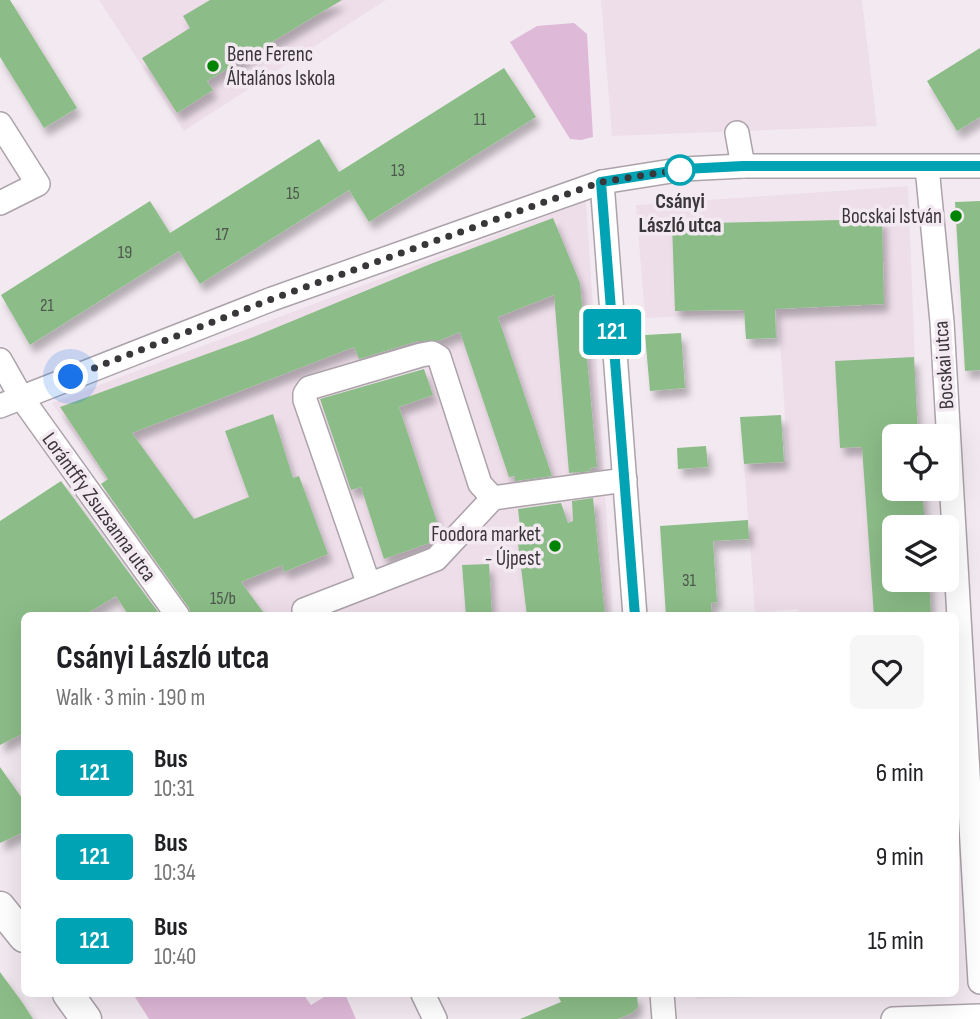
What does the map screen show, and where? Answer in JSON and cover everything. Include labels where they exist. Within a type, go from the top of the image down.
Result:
[{"type":"main road","points":[[0,907],[21,933]]},
{"type":"main road","points":[[70,997],[86,1019]]},
{"type":"street","points":[[0,124],[38,184],[0,203]]},
{"type":"street","points":[[737,132],[743,166]]},
{"type":"street","points":[[10,402],[272,299],[601,182],[684,169],[743,166],[980,166]]},
{"type":"street","name":"Bocskai utca","points":[[926,167],[942,322],[959,612]]},
{"type":"street","points":[[601,182],[635,612]]},
{"type":"street","points":[[369,585],[305,400],[309,388],[421,355],[432,353],[439,357],[480,484],[493,498]]},
{"type":"street","name":"Lorántffy Zsuzsanna utca","points":[[0,360],[10,402],[175,612]]},
{"type":"street","points":[[304,610],[436,559],[493,498],[625,480]]},
{"type":"street","name":"Bocskai utca","points":[[959,617],[980,982]]},
{"type":"street","points":[[424,997],[435,1019]]},
{"type":"street","points":[[662,997],[664,1019]]},
{"type":"street","points":[[892,1019],[980,1016]]},
{"type":"shaded area","name":"Bene Ferenc Általános Iskola","points":[[99,0],[386,0],[184,131]]},
{"type":"shaded area","points":[[601,0],[862,0],[877,126],[612,136]]},
{"type":"shaded area","points":[[574,23],[587,34],[593,137],[581,140],[570,139],[510,42],[537,26]]},
{"type":"shaded area","points":[[908,186],[918,424],[882,424],[882,501],[923,501],[924,515],[882,515],[882,592],[930,592],[931,612],[798,612],[798,609],[755,612],[744,464],[788,461],[778,311],[645,318],[636,205]]},
{"type":"shaded area","points":[[586,201],[613,612],[199,612],[52,403]]},
{"type":"shaded area","points":[[135,997],[305,997],[311,1005],[324,997],[346,997],[356,1019],[149,1019]]},
{"type":"shaded area","points":[[696,997],[761,997],[696,999]]},
{"type":"building","points":[[0,0],[10,0],[77,108],[44,128],[0,57]]},
{"type":"building","points":[[210,0],[342,0],[207,81],[213,90],[177,113],[142,58],[190,28],[183,16]]},
{"type":"building","points":[[980,48],[980,117],[957,131],[927,81]]},
{"type":"building","points":[[504,68],[536,117],[369,222],[349,190],[200,284],[179,251],[30,345],[1,295],[150,201],[170,233],[319,139],[339,172]]},
{"type":"building","points":[[980,201],[980,370],[965,371],[955,202]]},
{"type":"building","points":[[553,218],[580,283],[597,467],[590,468],[591,471],[569,473],[554,295],[498,317],[552,476],[515,481],[515,476],[509,477],[460,332],[438,341],[418,341],[359,359],[354,347],[132,433],[194,519],[249,497],[225,431],[273,414],[293,478],[299,476],[328,554],[284,572],[282,565],[241,582],[263,612],[190,612],[101,484],[108,479],[60,407],[251,338],[433,263]]},
{"type":"building","points":[[882,219],[884,304],[775,309],[776,338],[746,339],[744,310],[675,311],[672,224]]},
{"type":"building","points":[[681,333],[685,388],[650,391],[645,335]]},
{"type":"building","points":[[914,357],[917,424],[882,424],[882,501],[923,501],[924,515],[882,515],[882,592],[930,592],[931,612],[874,612],[862,447],[840,448],[835,361]]},
{"type":"building","points":[[424,369],[433,395],[399,407],[437,522],[433,523],[437,537],[432,542],[384,559],[361,487],[351,490],[320,399]]},
{"type":"building","points":[[781,415],[784,462],[744,464],[740,417]]},
{"type":"building","points":[[706,446],[708,467],[678,469],[677,448]]},
{"type":"building","points":[[61,481],[158,612],[126,612],[116,596],[90,612],[21,612],[21,734],[0,745],[0,521]]},
{"type":"building","points":[[593,498],[605,612],[527,612],[517,535],[521,535],[518,509],[561,503],[568,523],[573,521],[572,501]]},
{"type":"building","points":[[748,520],[749,539],[713,541],[717,602],[711,603],[712,612],[666,612],[660,526]]},
{"type":"building","points":[[489,564],[492,612],[466,612],[462,565]]},
{"type":"building","points":[[0,767],[21,797],[21,833],[0,843]]},
{"type":"building","points":[[0,972],[22,1002],[33,1019],[0,1019]]},
{"type":"building","points":[[558,997],[637,997],[638,1007],[618,1019],[520,1019],[561,1002]]},
{"type":"bus line","name":"121","points":[[635,612],[601,182],[684,169],[743,166],[980,166]]},
{"type":"place","name":"Bene Ferenc Általános Iskola","points":[[213,66]]},
{"type":"place","name":"Csányi László utca","points":[[680,170]]},
{"type":"place","name":"Bocskai István","points":[[956,216]]},
{"type":"place","name":"Foodora market - Újpest","points":[[555,546]]},
{"type":"route","points":[[71,377],[272,299],[601,182],[684,169],[680,170]]}]
